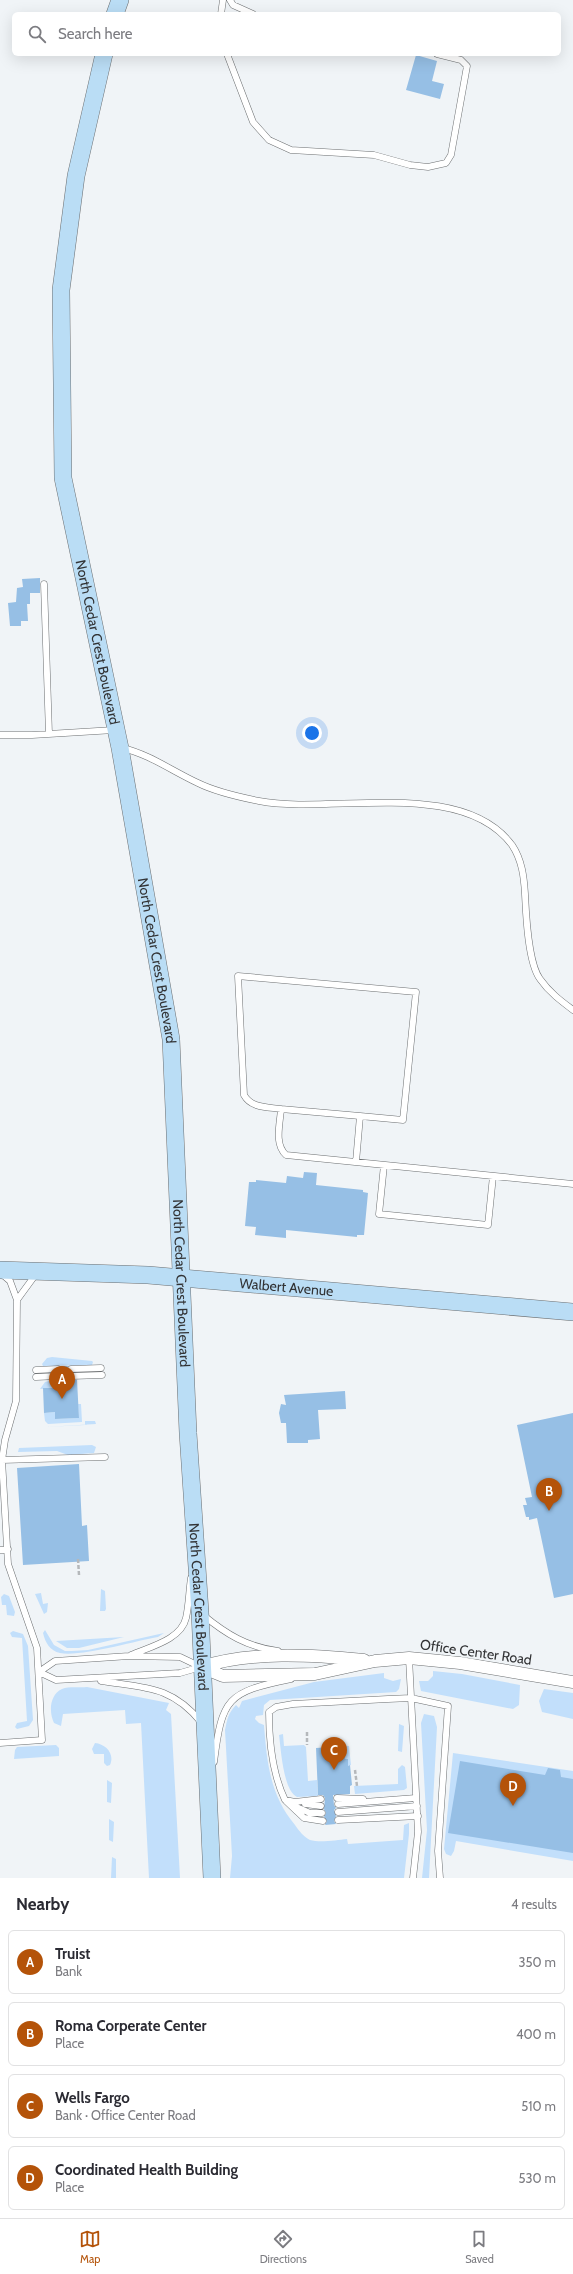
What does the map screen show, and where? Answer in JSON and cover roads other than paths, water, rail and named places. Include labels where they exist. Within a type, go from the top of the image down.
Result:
[{"type":"main road","points":[[116,12],[120,0]]},
{"type":"main road","name":"North Cedar Crest Boulevard","points":[[104,56],[76,176],[61,290],[63,478],[120,748],[171,1039],[181,1278],[194,1540],[200,1612],[201,1667],[212,1878]]},
{"type":"main road","name":"Walbert Avenue","points":[[0,1272],[38,1271],[181,1278],[568,1308]]},
{"type":"street","name":"Office Center Road","points":[[201,1667],[222,1660],[311,1655],[375,1661]]},
{"type":"street","name":"Office Center Road","points":[[201,1667],[223,1676],[315,1674],[375,1661],[409,1658],[460,1663],[573,1682]]},
{"type":"lane","points":[[221,12],[223,0]]},
{"type":"lane","points":[[230,0],[233,5],[249,12]]},
{"type":"lane","points":[[228,56],[253,122],[269,140],[291,150],[374,155],[410,165],[428,167],[446,163],[451,155],[466,76],[467,66],[461,60],[445,56]]},
{"type":"lane","points":[[44,584],[50,734]]},
{"type":"lane","points":[[0,735],[116,730]]},
{"type":"lane","points":[[120,748],[146,756],[199,784],[260,801],[286,804],[415,804],[456,810],[486,822],[501,833],[512,846],[520,861],[524,876],[529,942],[539,978],[556,997],[573,1010]]},
{"type":"lane","points":[[238,976],[416,992],[403,1120],[281,1109],[255,1106],[247,1101],[244,1095],[238,976]]},
{"type":"lane","points":[[281,1109],[279,1139],[282,1150],[286,1155],[573,1184]]},
{"type":"lane","points":[[356,1162],[360,1116]]},
{"type":"lane","points":[[384,1165],[380,1214],[395,1216],[488,1225],[493,1176]]},
{"type":"lane","points":[[17,1300],[38,1271]]},
{"type":"lane","points":[[0,1272],[10,1281],[17,1300],[16,1401],[5,1440],[2,1460],[8,1564],[37,1648],[42,1740],[0,1743]]},
{"type":"lane","points":[[71,1369],[101,1368]]},
{"type":"lane","points":[[36,1370],[58,1369]]},
{"type":"lane","points":[[72,1376],[102,1375]]},
{"type":"lane","points":[[36,1377],[58,1376]]},
{"type":"lane","points":[[2,1460],[105,1457]]},
{"type":"lane","points":[[129,1656],[168,1639],[177,1632],[186,1620],[194,1540]]},
{"type":"lane","points":[[0,1550],[8,1549]]},
{"type":"lane","points":[[200,1612],[226,1634],[271,1650],[311,1655]]},
{"type":"lane","points":[[39,1672],[55,1661],[129,1656],[180,1657],[201,1667]]},
{"type":"lane","points":[[409,1658],[418,1816],[418,1832],[413,1878]]},
{"type":"lane","points":[[39,1672],[56,1680],[91,1679],[180,1673],[201,1667]]},
{"type":"lane","points":[[208,1807],[217,1736],[224,1708],[234,1698],[261,1685],[315,1674]]},
{"type":"lane","points":[[91,1679],[169,1694],[186,1705],[204,1726]]},
{"type":"lane","points":[[322,1821],[304,1818],[285,1800],[276,1777],[271,1745],[270,1712],[272,1709],[293,1704],[411,1698],[448,1706],[438,1852],[440,1878]]},
{"type":"lane","points":[[337,1801],[416,1798]]},
{"type":"lane","points":[[295,1802],[321,1799]]},
{"type":"lane","points":[[285,1800],[321,1806]]},
{"type":"lane","points":[[285,1800],[300,1809],[322,1813]]},
{"type":"lane","points":[[338,1812],[417,1806]]},
{"type":"lane","points":[[338,1820],[418,1816]]},
{"type":"place","name":"Truist","points":[[62,1399]]},
{"type":"place","name":"Roma Corperate Center","points":[[549,1511]]},
{"type":"place","name":"Wells Fargo","points":[[334,1770]]},
{"type":"place","name":"Coordinated Health Building","points":[[513,1806]]}]
